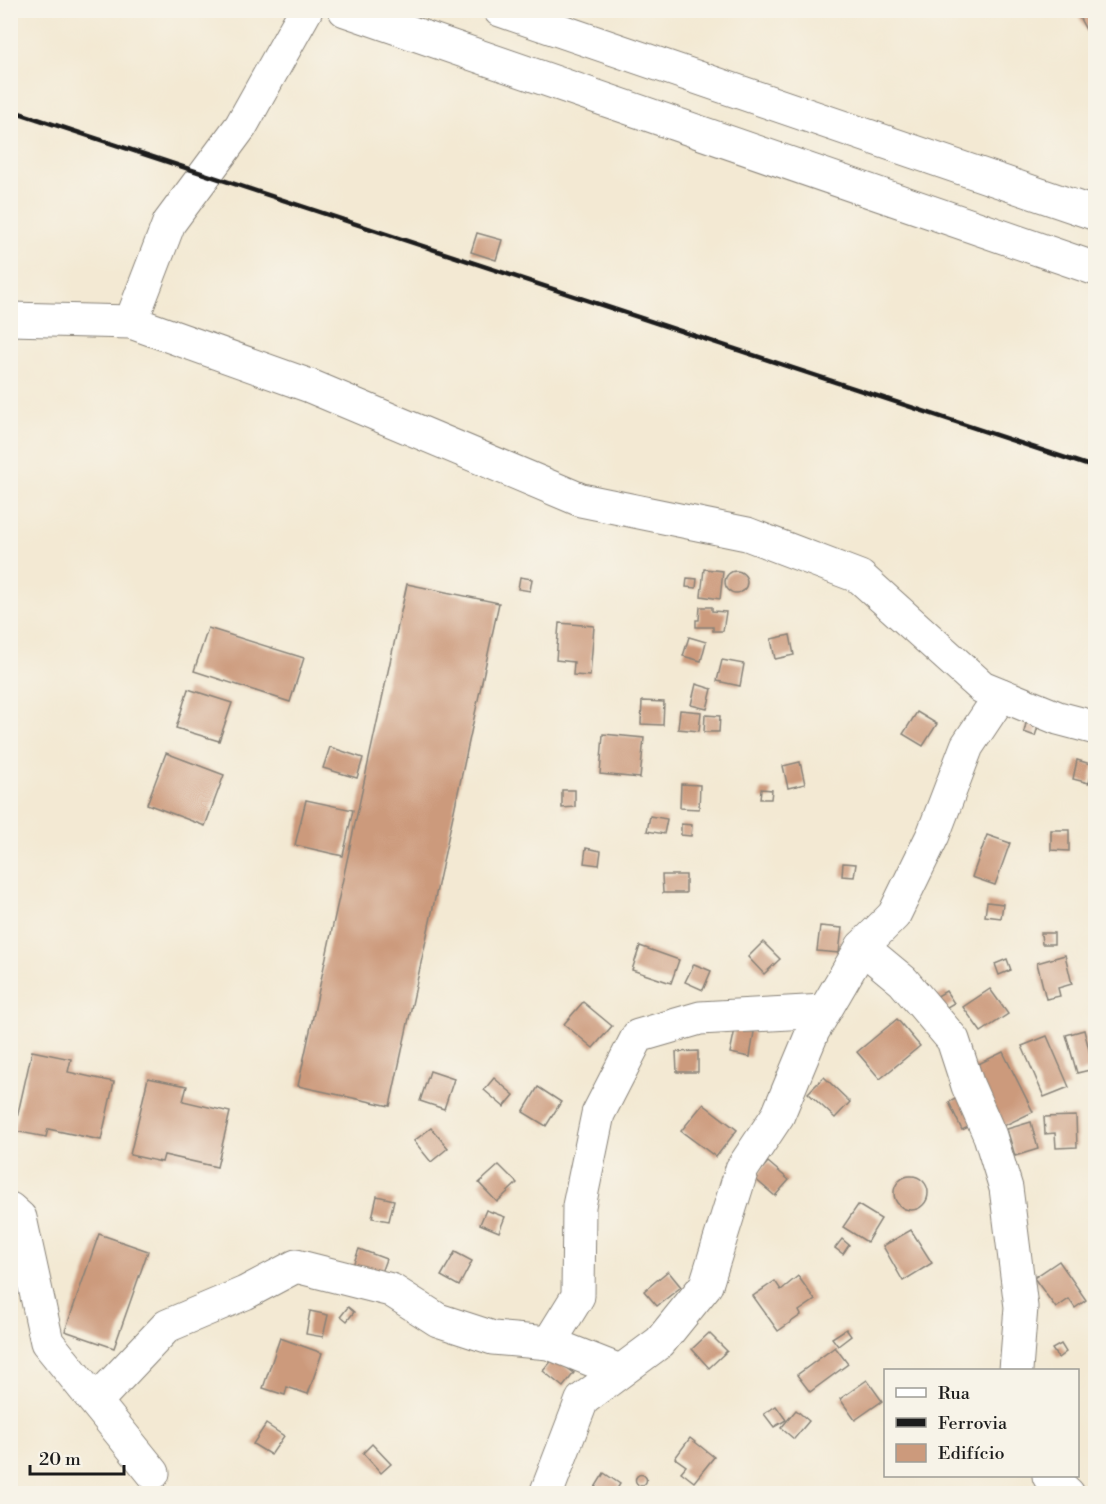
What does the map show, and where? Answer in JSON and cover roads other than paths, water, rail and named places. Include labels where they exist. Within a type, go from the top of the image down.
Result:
[{"type":"main road","points":[[131,322],[169,223],[242,126],[306,10]]},
{"type":"main road","points":[[345,10],[1095,269]]},
{"type":"main road","points":[[500,10],[1095,214]]},
{"type":"main road","points":[[10,319],[131,322],[310,386],[581,500],[747,534],[860,577],[982,687],[1058,718],[1095,728]]},
{"type":"main road","points":[[546,1494],[582,1400],[660,1342],[706,1285],[742,1169],[778,1114],[813,1031],[862,947],[894,915],[933,835],[967,746],[1001,695]]},
{"type":"main road","points":[[862,947],[903,981],[953,1040],[968,1086],[990,1136],[1006,1188],[1021,1307],[1016,1369]]},
{"type":"main road","points":[[549,1343],[578,1296],[579,1206],[598,1114],[638,1036],[700,1018],[824,1011]]},
{"type":"main road","points":[[10,1209],[20,1218],[47,1342],[153,1473]]},
{"type":"main road","points":[[96,1401],[167,1326],[245,1293],[296,1266],[391,1290],[438,1320],[493,1338],[549,1343],[620,1371]]},
{"type":"main road","points":[[1050,1477],[1068,1494]]},
{"type":"railway","points":[[10,110],[1096,468]]}]
